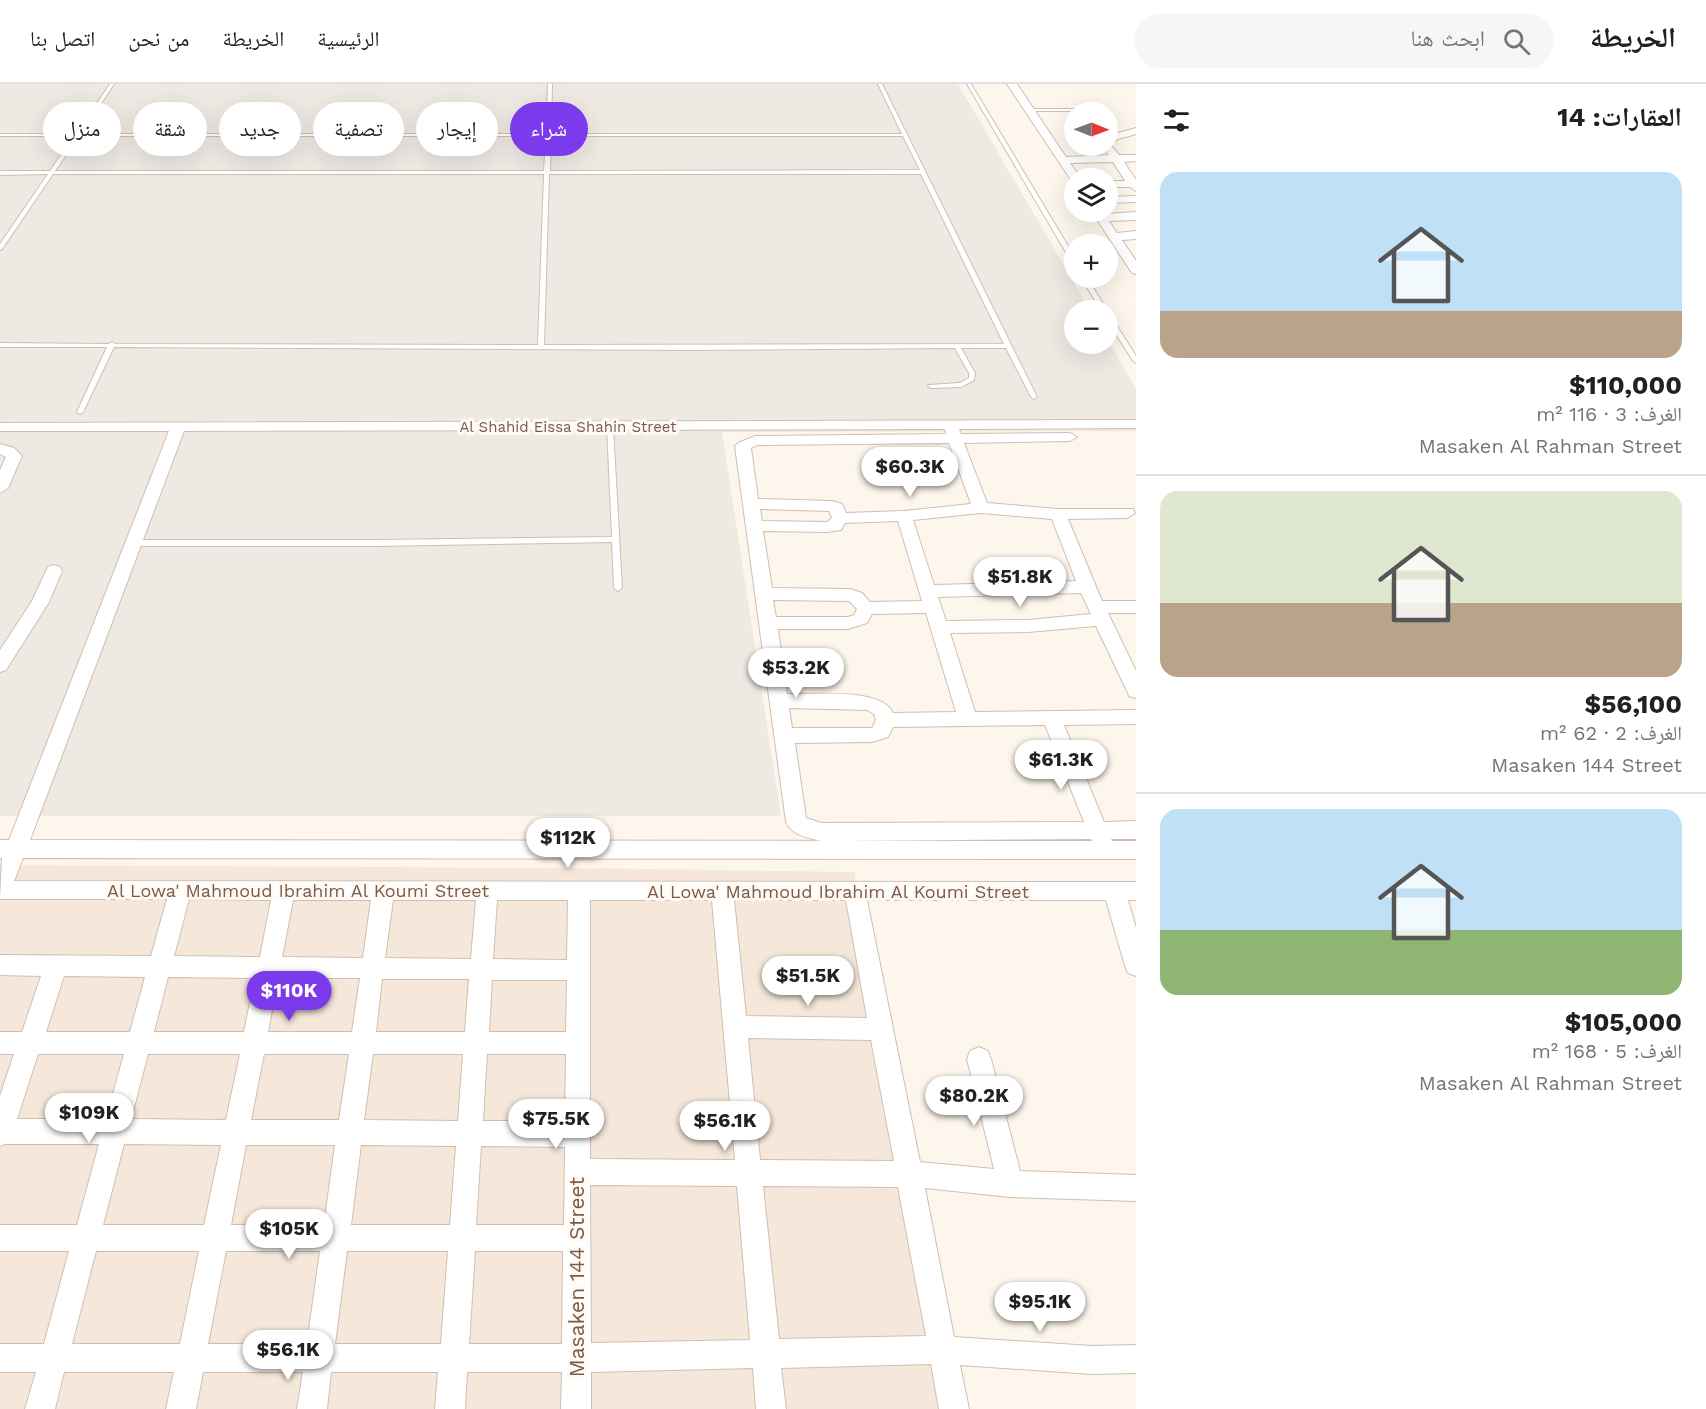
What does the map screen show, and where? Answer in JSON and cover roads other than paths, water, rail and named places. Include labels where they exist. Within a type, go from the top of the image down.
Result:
[{"type":"street","points":[[1012,84],[1070,168]]},
{"type":"street","points":[[1118,135],[1136,130]]},
{"type":"street","points":[[1060,156],[1064,154]]},
{"type":"street","points":[[1060,156],[1136,158]]},
{"type":"street","points":[[1114,156],[1133,180]]},
{"type":"street","points":[[1118,179],[1133,180]]},
{"type":"street","points":[[1118,200],[1136,199]]},
{"type":"street","points":[[1118,216],[1136,216]]},
{"type":"street","points":[[1118,237],[1136,235]]},
{"type":"street","points":[[1118,241],[1132,256],[1136,270]]},
{"type":"street","name":"Al Shahid Eissa Shahin Street","points":[[0,427],[610,427],[953,432],[1136,424]]},
{"type":"street","points":[[0,890],[8,849],[134,543],[178,427]]},
{"type":"street","points":[[953,432],[981,508]]},
{"type":"street","points":[[1136,437],[953,432],[749,441],[742,450],[796,822],[811,831],[1102,840],[1136,850]]},
{"type":"street","points":[[0,449],[9,451],[14,456],[0,488]]},
{"type":"street","points":[[751,504],[832,506],[836,508],[840,518]]},
{"type":"street","points":[[840,518],[904,516],[981,508],[1058,514],[1133,512]]},
{"type":"street","points":[[1058,514],[1087,587],[1136,691]]},
{"type":"street","points":[[904,516],[968,719]]},
{"type":"street","points":[[753,526],[827,527],[835,526],[840,518]]},
{"type":"street","points":[[0,664],[8,642],[40,602],[54,571]]},
{"type":"street","points":[[866,608],[931,599],[1087,587]]},
{"type":"street","points":[[764,594],[850,595],[856,597],[866,608]]},
{"type":"street","points":[[940,627],[1028,626],[1136,607]]},
{"type":"street","points":[[768,622],[848,623],[861,619],[866,608]]},
{"type":"street","points":[[778,702],[870,703],[882,710],[886,720],[881,732],[872,735],[785,736]]},
{"type":"street","points":[[886,720],[1136,717]]},
{"type":"street","points":[[1052,718],[1102,840]]},
{"type":"street","points":[[8,849],[1102,840],[1136,830]]},
{"type":"street","name":"Al Lowa' Mahmoud Ibrahim Al Koumi Street","points":[[0,890],[1125,891]]},
{"type":"street","points":[[40,1409],[180,891]]},
{"type":"street","points":[[181,1409],[284,891]]},
{"type":"street","points":[[312,1409],[383,891]]},
{"type":"street","points":[[450,1409],[487,891]]},
{"type":"street","points":[[722,891],[771,1409]]},
{"type":"street","points":[[1125,891],[1136,966]]},
{"type":"street","name":"Masaken 144 Street","points":[[576,1409],[579,892]]},
{"type":"street","points":[[855,892],[954,1409]]},
{"type":"street","points":[[0,965],[578,970]]},
{"type":"street","points":[[56,966],[0,1132],[577,1134]]},
{"type":"street","points":[[735,1028],[881,1029]]},
{"type":"street","points":[[0,1043],[578,1043]]},
{"type":"street","points":[[979,1059],[1010,1184]]},
{"type":"street","points":[[577,1172],[909,1174],[1010,1184],[1136,1188]]},
{"type":"street","points":[[0,1238],[577,1238]]},
{"type":"street","points":[[0,1358],[576,1358],[943,1350],[1092,1360],[1136,1359]]},
{"type":"lane","points":[[100,102],[112,84]]},
{"type":"lane","points":[[549,102],[550,84]]},
{"type":"lane","points":[[880,84],[903,135],[1034,397]]},
{"type":"lane","points":[[969,84],[1064,244]]},
{"type":"lane","points":[[1030,110],[1064,110]]},
{"type":"lane","points":[[121,135],[510,134]]},
{"type":"lane","points":[[588,134],[903,135]]},
{"type":"lane","points":[[0,135],[43,135]]},
{"type":"lane","points":[[0,248],[63,156]]},
{"type":"lane","points":[[541,347],[548,156]]},
{"type":"lane","points":[[0,173],[922,172]]},
{"type":"lane","points":[[1118,332],[1136,361]]},
{"type":"lane","points":[[80,412],[112,344]]},
{"type":"lane","points":[[0,345],[1008,346]]},
{"type":"lane","points":[[930,386],[961,385],[972,379],[972,373],[957,346]]},
{"type":"lane","points":[[610,427],[618,588]]},
{"type":"lane","points":[[134,543],[386,543],[616,539]]}]
